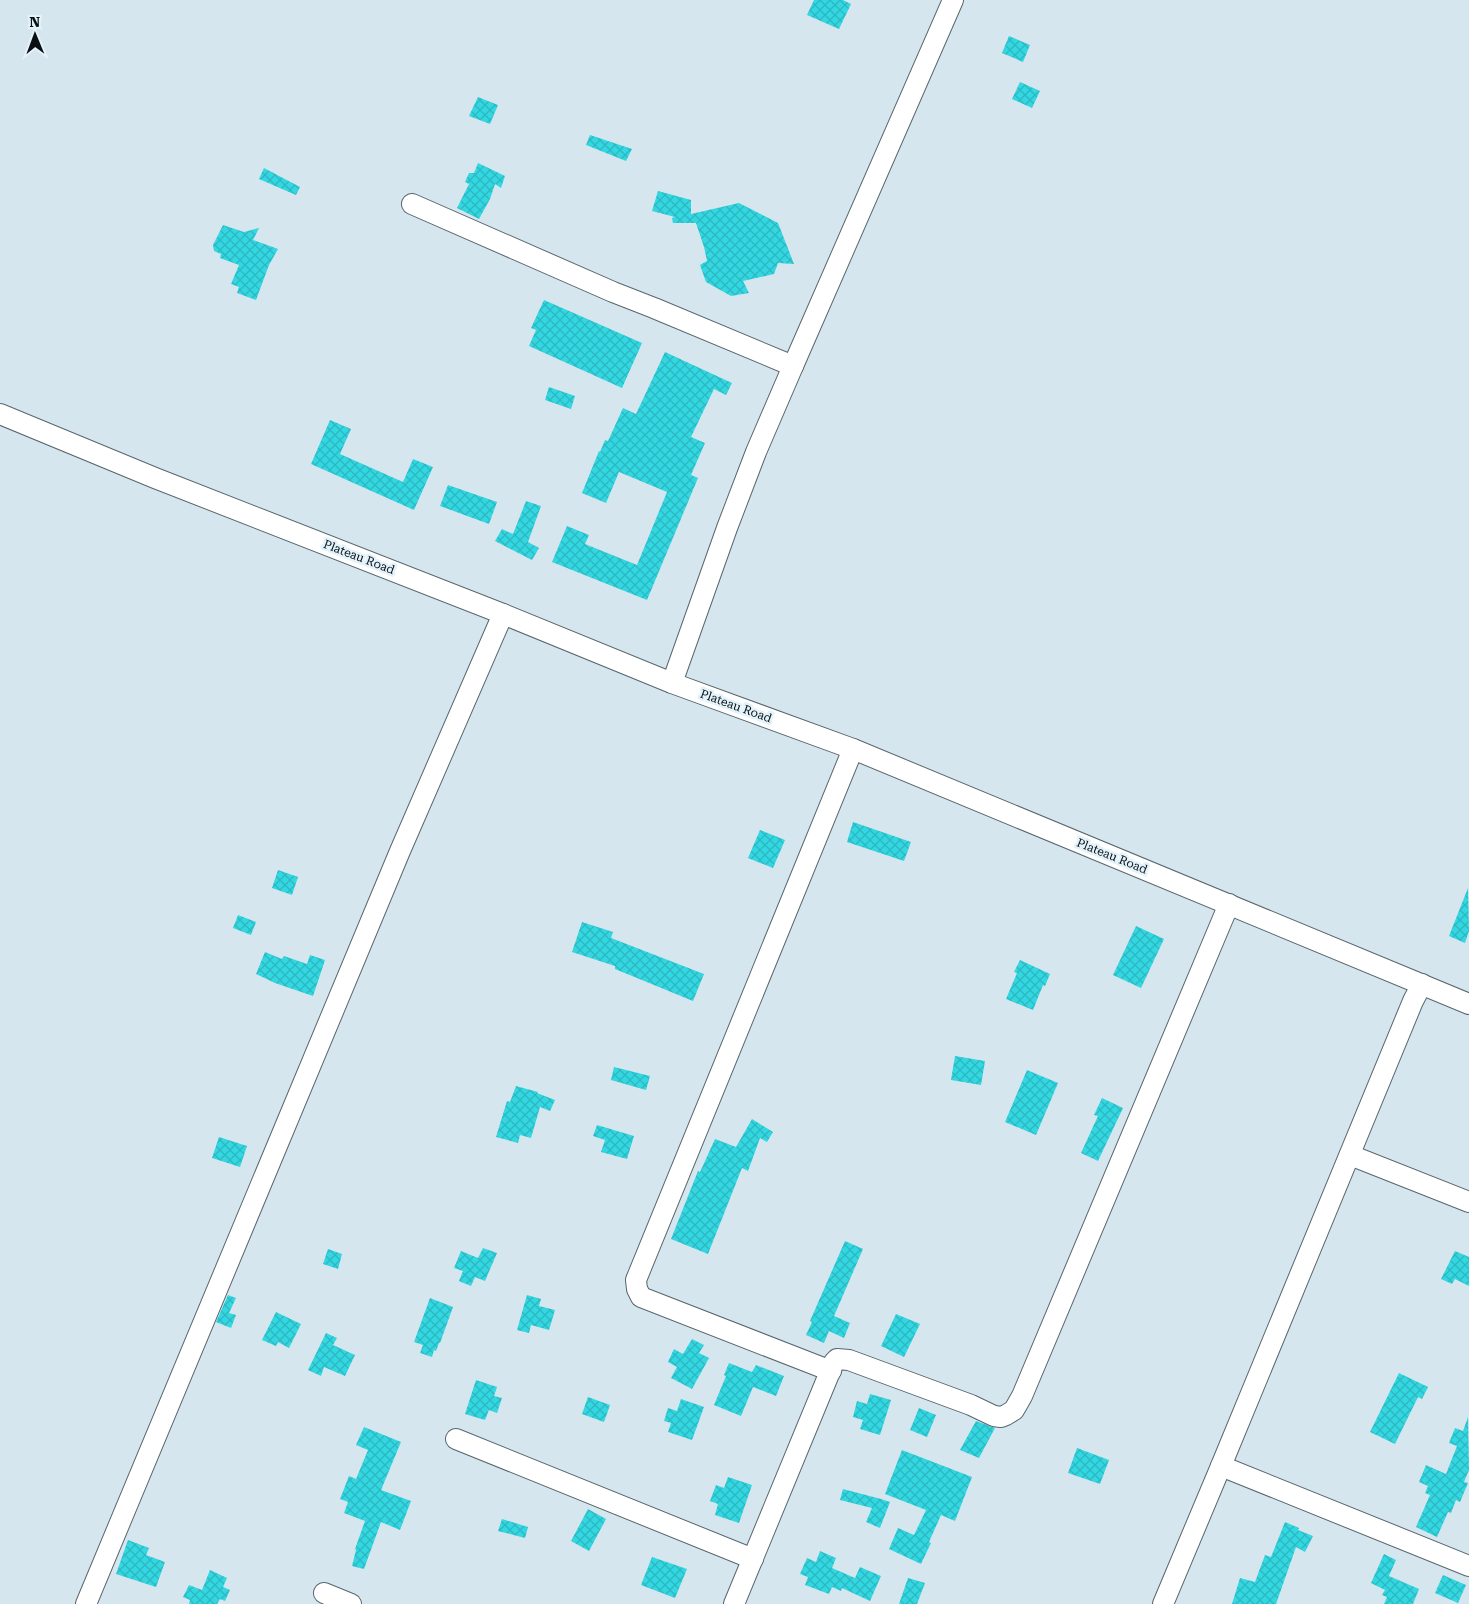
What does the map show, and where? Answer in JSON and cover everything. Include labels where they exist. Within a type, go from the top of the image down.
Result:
[{"type":"street","points":[[672,683],[756,452],[954,0]]},
{"type":"street","points":[[412,204],[613,292],[793,366]]},
{"type":"street","name":"Plateau Road","points":[[0,414],[155,478],[672,683],[853,749],[1469,1004]]},
{"type":"street","points":[[86,1604],[397,860],[502,614]]},
{"type":"street","points":[[831,1371],[642,1297],[637,1289],[636,1280],[853,749]]},
{"type":"street","points":[[734,1604],[834,1362],[837,1359],[849,1360],[971,1405],[994,1416],[1001,1417],[1014,1410],[1022,1396],[1229,904]]},
{"type":"street","points":[[1162,1604],[1413,1001],[1422,984]]},
{"type":"street","points":[[1350,1155],[1469,1202]]},
{"type":"street","points":[[456,1439],[753,1559]]},
{"type":"street","points":[[1221,1466],[1469,1566]]},
{"type":"street","points":[[324,1593],[351,1604]]},
{"type":"building","points":[[814,0],[843,0],[851,4],[839,29],[807,15]]},
{"type":"building","points":[[1009,36],[1030,45],[1023,62],[1002,53]]},
{"type":"building","points":[[1020,82],[1040,91],[1032,108],[1012,99]]},
{"type":"building","points":[[478,97],[498,105],[490,124],[469,116]]},
{"type":"building","points":[[590,135],[632,149],[626,161],[586,145]]},
{"type":"building","points":[[478,163],[505,176],[501,188],[495,184],[490,199],[479,219],[457,208],[469,184],[465,182],[469,173],[474,173]]},
{"type":"building","points":[[264,168],[300,187],[296,195],[259,179]]},
{"type":"building","points":[[658,191],[691,200],[691,214],[739,203],[778,223],[794,264],[778,263],[774,274],[743,281],[749,293],[731,296],[706,282],[700,265],[707,261],[696,223],[673,223],[672,218],[675,217],[652,211]]},
{"type":"building","points":[[223,225],[244,232],[259,228],[253,240],[278,249],[269,265],[256,300],[237,293],[239,287],[231,284],[239,265],[220,258],[221,254],[214,251],[213,245]]},
{"type":"building","points":[[544,300],[642,343],[622,388],[529,346],[536,330],[531,328]]},
{"type":"building","points":[[665,352],[732,383],[726,395],[714,389],[691,437],[705,443],[691,475],[698,478],[647,600],[552,562],[567,526],[589,535],[585,544],[637,565],[667,492],[619,472],[606,503],[582,493],[599,451],[605,440],[608,441],[623,408],[636,414]]},
{"type":"building","points":[[549,387],[575,396],[571,409],[545,400]]},
{"type":"building","points":[[330,420],[351,429],[340,454],[403,482],[413,459],[433,467],[414,510],[311,464]]},
{"type":"building","points":[[448,485],[497,502],[489,524],[440,506]]},
{"type":"building","points":[[526,501],[541,506],[528,542],[539,548],[532,560],[495,541],[502,529],[513,534]]},
{"type":"building","points":[[853,822],[911,842],[904,861],[847,842]]},
{"type":"building","points":[[760,830],[785,840],[773,868],[748,858]]},
{"type":"building","points":[[278,870],[298,877],[292,895],[272,888]]},
{"type":"building","points":[[1468,888],[1469,931],[1465,943],[1449,936]]},
{"type":"building","points":[[238,915],[256,922],[251,935],[233,928]]},
{"type":"building","points":[[582,922],[613,932],[611,938],[704,974],[693,1001],[615,969],[615,966],[572,952]]},
{"type":"building","points":[[1136,926],[1164,939],[1141,988],[1113,975]]},
{"type":"building","points":[[265,952],[282,959],[284,956],[307,964],[310,955],[325,960],[313,996],[275,983],[256,974]]},
{"type":"building","points":[[1020,960],[1050,974],[1045,986],[1043,985],[1033,1010],[1006,999],[1017,973],[1014,972]]},
{"type":"building","points":[[955,1056],[985,1061],[981,1085],[951,1080]]},
{"type":"building","points":[[614,1067],[650,1076],[646,1090],[611,1080]]},
{"type":"building","points":[[1027,1070],[1058,1083],[1036,1135],[1005,1122]]},
{"type":"building","points":[[516,1086],[538,1092],[555,1100],[550,1111],[540,1107],[531,1138],[520,1135],[518,1143],[496,1137],[507,1101],[510,1102]]},
{"type":"building","points":[[1102,1098],[1123,1108],[1098,1161],[1081,1153],[1098,1116],[1094,1115]]},
{"type":"building","points":[[752,1119],[773,1132],[767,1142],[760,1138],[748,1171],[742,1168],[708,1254],[671,1239],[698,1171],[700,1172],[715,1139],[736,1147]]},
{"type":"building","points":[[597,1125],[634,1136],[627,1159],[601,1152],[605,1140],[593,1136]]},
{"type":"building","points":[[219,1137],[247,1146],[240,1167],[212,1158]]},
{"type":"building","points":[[845,1241],[863,1249],[834,1316],[850,1323],[844,1338],[829,1331],[824,1343],[806,1335],[812,1322],[810,1321]]},
{"type":"building","points":[[483,1248],[497,1253],[485,1281],[475,1277],[471,1286],[459,1281],[463,1271],[454,1268],[461,1251],[478,1258]]},
{"type":"building","points":[[328,1249],[342,1254],[338,1269],[323,1264]]},
{"type":"building","points":[[1455,1251],[1469,1257],[1469,1286],[1455,1279],[1452,1284],[1441,1279]]},
{"type":"building","points":[[228,1295],[236,1298],[229,1313],[236,1315],[231,1328],[216,1322]]},
{"type":"building","points":[[527,1295],[541,1299],[539,1306],[555,1310],[549,1330],[531,1325],[529,1333],[517,1330]]},
{"type":"building","points":[[430,1298],[453,1307],[440,1343],[436,1351],[434,1350],[432,1357],[420,1353],[423,1345],[414,1342]]},
{"type":"building","points":[[276,1312],[301,1324],[289,1348],[278,1342],[276,1346],[262,1340]]},
{"type":"building","points":[[896,1314],[920,1324],[904,1357],[881,1346]]},
{"type":"building","points":[[326,1333],[337,1338],[333,1345],[355,1355],[345,1376],[324,1367],[321,1376],[308,1370]]},
{"type":"building","points":[[692,1339],[704,1345],[699,1353],[709,1358],[692,1389],[671,1378],[677,1367],[668,1362],[674,1349],[683,1354]]},
{"type":"building","points":[[729,1363],[752,1372],[756,1365],[784,1376],[776,1396],[753,1387],[741,1416],[714,1405],[726,1376],[724,1375]]},
{"type":"building","points":[[1399,1373],[1428,1387],[1422,1399],[1418,1397],[1395,1444],[1370,1432]]},
{"type":"building","points":[[476,1380],[497,1387],[494,1396],[502,1398],[497,1413],[489,1410],[485,1420],[465,1414]]},
{"type":"building","points":[[870,1394],[891,1400],[880,1435],[860,1429],[863,1420],[853,1417],[857,1401],[867,1404]]},
{"type":"building","points":[[588,1397],[610,1405],[604,1422],[582,1414]]},
{"type":"building","points":[[681,1399],[704,1407],[692,1440],[668,1432],[671,1423],[664,1421],[668,1408],[677,1411]]},
{"type":"building","points":[[919,1408],[936,1415],[927,1437],[910,1430]]},
{"type":"building","points":[[1468,1417],[1469,1470],[1464,1482],[1468,1483],[1460,1502],[1456,1500],[1451,1513],[1448,1512],[1437,1537],[1416,1527],[1430,1495],[1425,1493],[1428,1486],[1419,1482],[1426,1465],[1446,1474],[1457,1446],[1449,1443],[1455,1428],[1463,1431]]},
{"type":"building","points":[[976,1421],[995,1428],[979,1458],[960,1450]]},
{"type":"building","points":[[364,1427],[401,1442],[381,1490],[411,1501],[400,1530],[381,1522],[364,1569],[352,1566],[355,1549],[365,1521],[344,1513],[348,1502],[340,1499],[349,1476],[356,1479],[368,1450],[356,1445]]},
{"type":"building","points":[[1077,1448],[1109,1460],[1100,1484],[1068,1473]]},
{"type":"building","points":[[902,1450],[972,1477],[955,1521],[941,1515],[921,1564],[889,1549],[898,1528],[914,1535],[926,1510],[885,1494]]},
{"type":"building","points":[[728,1477],[752,1485],[739,1523],[715,1515],[718,1504],[710,1501],[716,1485],[724,1488]]},
{"type":"building","points":[[843,1489],[890,1502],[880,1528],[866,1522],[872,1508],[840,1500]]},
{"type":"building","points":[[588,1509],[606,1519],[589,1551],[571,1541]]},
{"type":"building","points":[[502,1519],[528,1527],[525,1538],[498,1531]]},
{"type":"building","points":[[1285,1522],[1313,1536],[1305,1552],[1296,1547],[1276,1604],[1232,1604],[1240,1578],[1255,1582],[1265,1555],[1271,1557]]},
{"type":"building","points":[[128,1540],[149,1548],[146,1555],[165,1562],[156,1587],[116,1574]]},
{"type":"building","points":[[820,1551],[836,1558],[832,1568],[855,1578],[860,1567],[881,1576],[870,1601],[842,1588],[841,1591],[832,1587],[829,1594],[805,1585],[808,1577],[800,1574],[807,1558],[816,1562]]},
{"type":"building","points":[[1384,1554],[1396,1560],[1389,1576],[1419,1589],[1413,1604],[1384,1604],[1387,1597],[1382,1595],[1385,1590],[1371,1583]]},
{"type":"building","points":[[652,1557],[687,1569],[675,1598],[641,1585]]},
{"type":"building","points":[[210,1570],[227,1578],[223,1587],[230,1590],[225,1601],[220,1599],[217,1604],[189,1604],[190,1600],[183,1597],[189,1585],[202,1590]]},
{"type":"building","points":[[1443,1575],[1466,1585],[1458,1603],[1435,1593]]},
{"type":"building","points":[[908,1578],[925,1583],[917,1604],[899,1604]]}]
